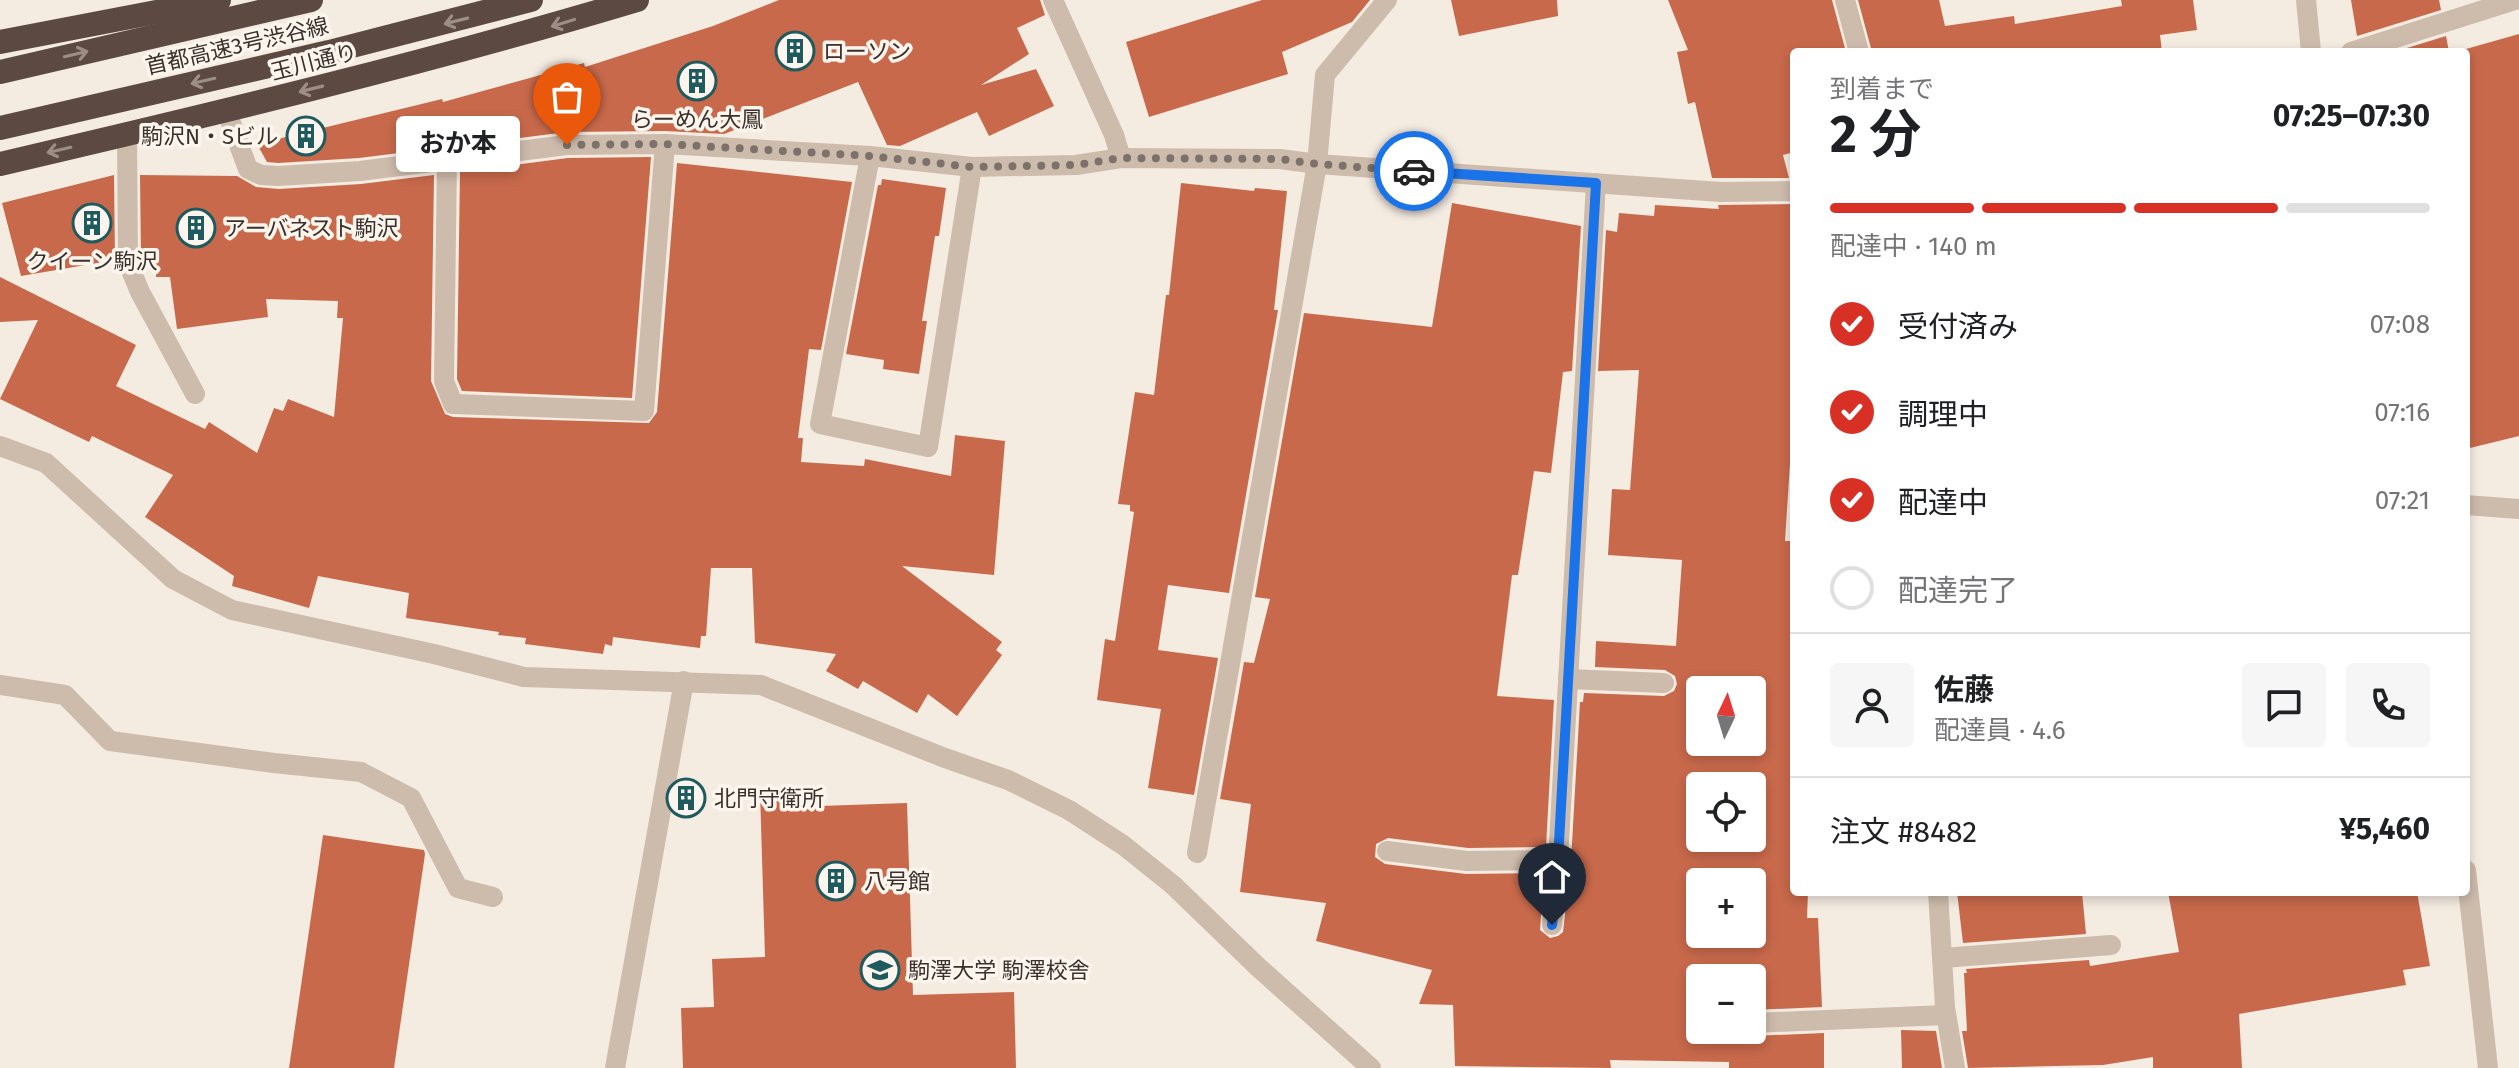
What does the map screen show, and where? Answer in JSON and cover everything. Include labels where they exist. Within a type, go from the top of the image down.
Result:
[{"type":"highway","points":[[0,42],[219,0]]},
{"type":"highway","name":"首都高速3号渋谷線","points":[[0,72],[311,0]]},
{"type":"highway","name":"首都高速3号渋谷線","points":[[0,128],[329,52],[531,0]]},
{"type":"highway","name":"玉川通り","points":[[0,164],[227,112],[490,44],[637,0]]},
{"type":"street","points":[[1053,0],[1114,135],[1121,158]]},
{"type":"street","points":[[1197,853],[1317,164],[1325,75],[1387,0]]},
{"type":"street","points":[[1845,0],[1858,48]]},
{"type":"street","points":[[2306,0],[2311,48]]},
{"type":"street","points":[[2364,48],[2515,0]]},
{"type":"street","points":[[227,112],[248,169],[261,175],[360,171],[567,145],[665,144],[870,156],[972,167],[1076,165],[1121,158],[1280,159],[1721,192],[1790,191]]},
{"type":"street","points":[[127,135],[128,263],[140,292],[195,394]]},
{"type":"street","points":[[447,160],[444,381],[453,404],[644,411],[665,144]]},
{"type":"street","points":[[870,156],[820,424],[928,447],[972,167]]},
{"type":"street","points":[[1552,925],[1596,183]]},
{"type":"street","points":[[0,446],[46,463],[173,579],[232,610],[524,677],[761,685],[1008,780],[1069,810],[1123,845],[1173,885],[1258,967],[1371,1068]]},
{"type":"street","points":[[2470,505],[2519,509]]},
{"type":"street","points":[[1568,679],[1664,683]]},
{"type":"street","points":[[615,1068],[684,681]]},
{"type":"street","points":[[0,685],[65,695],[110,741],[361,772],[411,798],[458,888],[493,897]]},
{"type":"street","points":[[1387,851],[1467,861],[1558,860]]},
{"type":"street","points":[[1938,896],[1946,1015],[1955,1068]]},
{"type":"street","points":[[2469,896],[2488,1068]]},
{"type":"street","points":[[1943,958],[2111,945]]},
{"type":"street","points":[[1766,1022],[1946,1015]]},
{"type":"building","points":[[779,0],[1040,0],[1045,15],[1017,28],[1029,54],[981,85],[1036,69],[1054,106],[989,136],[977,112],[900,146],[887,145],[858,82],[724,134],[567,132],[359,158],[278,163],[267,162],[257,144],[442,99],[443,102],[584,63],[585,67],[713,26]]},
{"type":"building","points":[[1262,0],[1370,0],[1352,22],[1282,52],[1288,74],[1149,117],[1126,42]]},
{"type":"building","points":[[1451,0],[1557,0],[1558,16],[1459,36]]},
{"type":"building","points":[[1668,0],[1832,0],[1845,48],[1790,48],[1790,153],[1783,155],[1789,178],[1712,178],[1695,102],[1688,104],[1677,52],[1688,50]]},
{"type":"building","points":[[1858,0],[1939,0],[1945,26],[2014,16],[2015,24],[2122,6],[2121,0],[2193,0],[2197,30],[2160,35],[2162,48],[1871,48]]},
{"type":"building","points":[[2351,0],[2439,0],[2441,10],[2357,36]]},
{"type":"building","points":[[2519,34],[2519,436],[2470,448],[2470,48]]},
{"type":"building","points":[[2446,36],[2448,48],[2407,48]]},
{"type":"building","points":[[651,157],[632,398],[462,391],[457,379],[460,172],[568,158]]},
{"type":"building","points":[[677,163],[852,182],[821,350],[809,349],[798,438],[803,438],[801,462],[864,466],[865,459],[951,476],[955,435],[1005,441],[994,575],[902,566],[1002,642],[996,650],[1002,655],[957,716],[928,694],[917,713],[863,681],[858,689],[826,671],[836,654],[755,643],[752,568],[711,568],[706,636],[701,636],[700,648],[613,637],[612,646],[605,644],[603,654],[525,644],[526,638],[498,635],[499,632],[406,618],[409,593],[318,576],[309,608],[232,586],[234,576],[145,517],[173,475],[92,436],[89,442],[0,399],[38,320],[0,322],[0,277],[136,345],[116,386],[205,429],[209,422],[257,453],[274,408],[283,411],[288,399],[334,417],[343,318],[337,318],[338,301],[266,299],[268,317],[177,329],[170,277],[156,277],[156,254],[141,256],[140,175],[237,176],[256,187],[279,189],[434,175],[431,381],[445,414],[453,417],[649,423],[657,412]]},
{"type":"building","points":[[114,175],[115,260],[21,276],[2,203]]},
{"type":"building","points":[[882,179],[946,188],[922,321],[927,321],[919,374],[883,369],[884,360],[846,354],[878,185],[881,185]]},
{"type":"building","points":[[1181,183],[1254,191],[1255,188],[1287,191],[1274,310],[1278,310],[1229,593],[1168,585],[1158,650],[1218,658],[1194,795],[1148,788],[1161,709],[1097,700],[1105,639],[1115,641],[1134,512],[1130,511],[1130,505],[1118,504],[1135,392],[1154,395]]},
{"type":"building","points":[[1452,203],[1581,226],[1572,371],[1563,372],[1551,473],[1534,471],[1518,575],[1512,575],[1497,696],[1554,700],[1546,847],[1468,848],[1388,838],[1376,844],[1375,857],[1385,864],[1466,874],[1544,873],[1540,930],[1550,938],[1558,936],[1563,932],[1571,861],[1580,702],[1583,702],[1584,693],[1664,696],[1674,691],[1677,684],[1675,676],[1665,670],[1595,667],[1596,641],[1676,646],[1682,560],[1608,555],[1612,489],[1630,490],[1639,370],[1598,371],[1606,230],[1617,232],[1619,213],[1654,216],[1655,205],[1719,209],[1718,205],[1790,204],[1790,463],[1785,541],[1790,541],[1790,896],[1808,896],[1807,918],[1818,918],[1822,1007],[1766,1009],[1766,964],[1686,964],[1686,1044],[1766,1044],[1766,1035],[1824,1033],[1824,1068],[1729,1068],[1729,1062],[1610,1060],[1611,1068],[1455,1066],[1453,1005],[1419,1004],[1432,970],[1316,941],[1326,903],[1240,892],[1251,804],[1220,799],[1244,662],[1254,663],[1270,599],[1255,597],[1304,313],[1432,327]]},
{"type":"building","name":"八号館","points":[[819,789],[820,806],[907,803],[913,995],[1014,992],[1016,1068],[683,1068],[681,1008],[714,1007],[712,959],[765,957],[760,791]]},
{"type":"building","points":[[323,835],[424,850],[394,1068],[289,1068]]},
{"type":"building","points":[[1957,896],[2082,896],[2086,934],[1963,943]]},
{"type":"building","points":[[2169,896],[2418,896],[2430,966],[2403,970],[2406,985],[2239,1014],[2242,1068],[2153,1068],[2153,1057],[2103,1065],[1968,1068],[1962,1031],[1967,1031],[1966,969],[2089,960],[2090,966],[2179,952]]},
{"type":"building","points":[[1901,1030],[1936,1031],[1942,1068],[1902,1068]]},
{"type":"way so far","points":[[567,145],[665,144],[870,156],[972,167],[1076,165],[1121,158],[1280,159],[1414,171]]},
{"type":"place","name":"ローソン","points":[[795,51]]},
{"type":"place","name":"らーめん大鳳","points":[[697,81]]},
{"type":"place","name":"駒沢N・Sビル","points":[[306,136]]},
{"type":"place","name":"おか本","points":[[567,145]]},
{"type":"place","name":"クイーン駒沢","points":[[92,223]]},
{"type":"place","name":"アーバネスト駒沢","points":[[196,228]]},
{"type":"place","name":"北門守衛所","points":[[686,798]]},
{"type":"place","name":"八号館","points":[[836,881]]},
{"type":"place","name":"駒澤大学 駒澤校舎","points":[[880,970]]},
{"type":"route","points":[[1414,171],[1596,183],[1552,925]]}]
